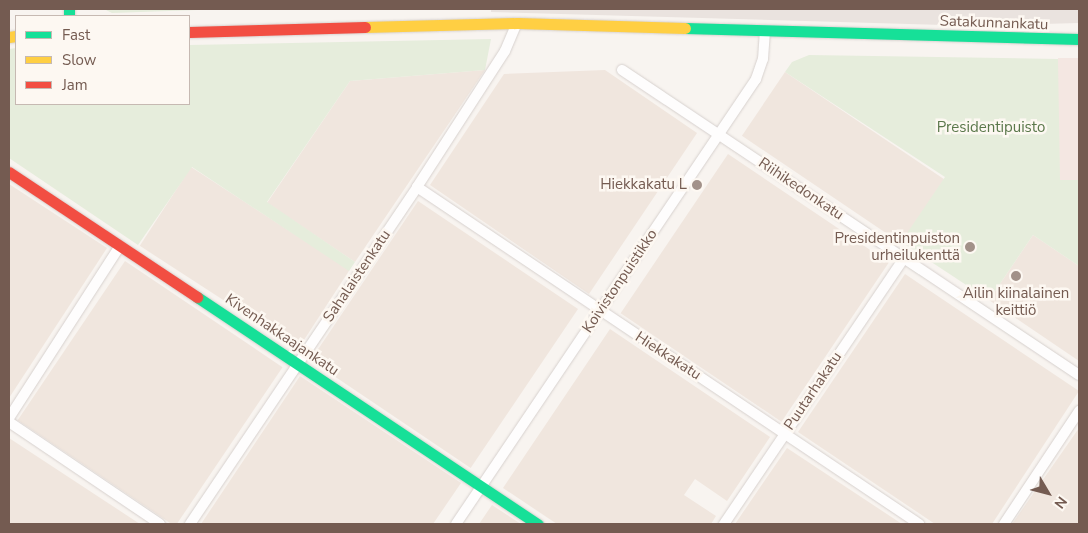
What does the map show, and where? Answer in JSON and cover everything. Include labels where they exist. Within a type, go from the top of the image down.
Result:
[{"type":"main road","name":"Satakunnankatu","points":[[190,32],[517,23],[1079,40]]},
{"type":"main road","name":"Kivenhakkaajankatu","points":[[9,172],[299,363],[538,524]]},
{"type":"street","name":"Sahalaistenkatu","points":[[190,524],[417,187],[505,51],[517,23]]},
{"type":"street","name":"Koivistonpuistikko","points":[[456,524],[756,79],[763,59],[764,31]]},
{"type":"street","name":"Riihikedonkatu","points":[[622,70],[1079,375]]},
{"type":"street","name":"Hiekkakatu","points":[[417,187],[599,311],[785,432],[920,524]]},
{"type":"street","points":[[120,246],[9,420],[160,524]]},
{"type":"street","name":"Puutarhakatu","points":[[724,524],[904,258]]},
{"type":"street","points":[[1004,524],[1079,411]]},
{"type":"shaded area","points":[[491,9],[1079,9],[1079,23],[978,26],[491,12]]},
{"type":"shaded area","points":[[1058,58],[1079,58],[1079,180],[1058,180]]},
{"type":"shaded area","points":[[485,70],[355,262],[267,203],[350,81]]},
{"type":"shaded area","points":[[605,70],[697,133],[589,294],[430,185],[504,74]]},
{"type":"shaded area","points":[[785,72],[944,179],[901,243],[742,136]]},
{"type":"shaded area","points":[[728,154],[889,262],[781,422],[621,313]]},
{"type":"shaded area","points":[[191,167],[350,270],[298,349],[140,246]]},
{"type":"shaded area","points":[[9,184],[107,248],[9,398]]},
{"type":"shaded area","points":[[418,201],[578,309],[471,468],[311,360]]},
{"type":"shaded area","points":[[1033,235],[1079,266],[1079,361],[989,300]]},
{"type":"shaded area","points":[[125,261],[283,367],[177,524],[172,524],[18,420]]},
{"type":"shaded area","points":[[905,274],[1079,391],[992,524],[935,524],[798,432]]},
{"type":"shaded area","points":[[610,329],[770,437],[727,501],[695,479],[684,495],[716,516],[711,524],[557,524],[503,488]]},
{"type":"shaded area","points":[[300,376],[461,483],[433,524],[201,524]]},
{"type":"shaded area","points":[[1079,428],[1079,524],[1012,524]]},
{"type":"shaded area","points":[[9,438],[140,524],[9,524]]},
{"type":"shaded area","points":[[787,448],[902,524],[735,524]]},
{"type":"shaded area","points":[[492,505],[521,524],[479,524]]},
{"type":"green space","points":[[104,9],[226,9],[112,13]]},
{"type":"green space","points":[[491,39],[485,70],[350,81],[267,202],[355,262],[349,271],[192,167],[138,245],[9,158],[9,49],[15,48],[15,105],[190,105],[190,45]]},
{"type":"green space","name":"Presidentipuisto","points":[[809,55],[1058,59],[1060,180],[1079,180],[1079,266],[1033,235],[989,300],[901,242],[945,177],[785,72],[792,62]]},
{"type":"traffic: fast","points":[[69,9],[69,15]]},
{"type":"traffic: fast","points":[[685,28],[1079,39]]},
{"type":"traffic: fast","points":[[197,297],[538,524]]},
{"type":"traffic: slow","points":[[365,27],[517,23],[685,28]]},
{"type":"traffic: slow","points":[[9,37],[15,36]]},
{"type":"traffic: jam","points":[[190,32],[365,27]]},
{"type":"traffic: jam","points":[[9,172],[197,297]]},
{"type":"place","name":"Hiekkakatu L","points":[[697,185]]},
{"type":"place","name":"Presidentinpuiston urheilukenttä","points":[[970,247]]},
{"type":"place","name":"Ailin kiinalainen keittiö","points":[[1016,276]]}]
